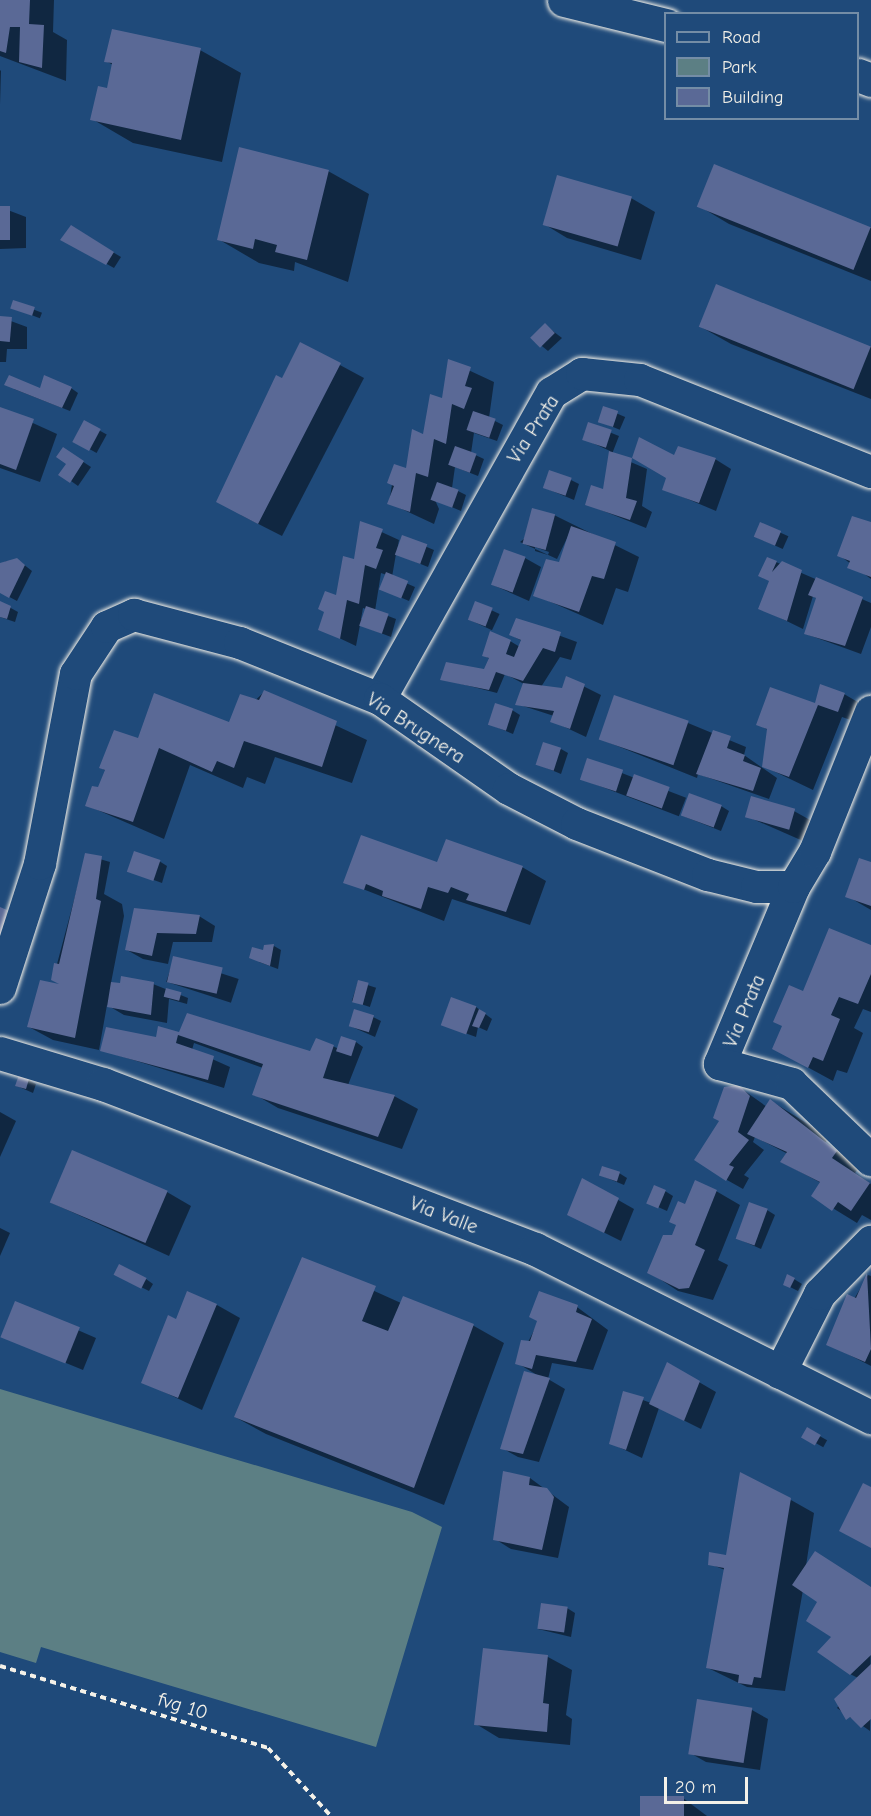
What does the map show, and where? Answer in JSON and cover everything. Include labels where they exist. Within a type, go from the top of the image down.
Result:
[{"type":"street","points":[[564,0],[664,25]]},
{"type":"street","name":"Via Prata","points":[[380,699],[552,393],[582,374],[640,380],[871,472]]},
{"type":"street","name":"Via Brugnera","points":[[0,988],[39,864],[76,674],[108,627],[134,615],[192,626],[380,699],[509,789],[577,824],[708,875],[757,887],[794,887]]},
{"type":"street","points":[[794,887],[816,852],[871,712]]},
{"type":"street","name":"Via Prata","points":[[794,887],[720,1064],[792,1084],[871,1160]]},
{"type":"street","name":"Via Valle","points":[[0,1053],[103,1084],[536,1250],[871,1417]]},
{"type":"street","points":[[780,1373],[820,1294],[871,1242]]},
{"type":"path","name":"fvg 10","points":[[0,1666],[268,1748],[331,1816]]},
{"type":"green space","points":[[0,1389],[412,1512],[442,1527],[376,1747],[41,1647],[36,1663],[0,1652]]},
{"type":"building","points":[[0,0],[30,0],[29,24],[44,25],[42,68],[19,62],[20,27],[10,27],[6,53],[0,51]]},
{"type":"building","points":[[112,29],[201,48],[181,140],[90,120],[98,86],[107,88],[112,63],[104,62]]},
{"type":"building","points":[[239,147],[329,170],[307,260],[275,252],[277,245],[255,239],[253,249],[217,240]]},
{"type":"building","points":[[714,164],[871,227],[853,270],[697,207]]},
{"type":"building","points":[[557,175],[632,196],[618,246],[543,225]]},
{"type":"building","points":[[0,206],[10,206],[10,240],[0,240]]},
{"type":"building","points":[[71,225],[114,252],[106,265],[60,240]]},
{"type":"building","points":[[716,284],[871,347],[854,389],[699,327]]},
{"type":"building","points":[[13,300],[35,307],[32,316],[10,309]]},
{"type":"building","points":[[0,316],[12,317],[10,342],[0,341]]},
{"type":"building","points":[[545,323],[555,333],[540,348],[530,338]]},
{"type":"building","points":[[300,342],[341,363],[258,524],[216,502],[276,375],[282,378]]},
{"type":"building","points":[[448,359],[471,367],[465,386],[472,388],[464,409],[452,404],[446,444],[434,439],[428,477],[416,473],[410,512],[387,504],[394,486],[387,483],[394,464],[406,468],[412,429],[423,434],[430,394],[442,398]]},
{"type":"building","points":[[9,375],[40,388],[44,375],[72,387],[62,408],[4,385]]},
{"type":"building","points":[[603,406],[618,411],[613,427],[598,422]]},
{"type":"building","points":[[0,407],[34,419],[16,470],[0,464]]},
{"type":"building","points":[[473,411],[496,419],[489,438],[466,430]]},
{"type":"building","points":[[84,420],[101,429],[89,451],[72,442]]},
{"type":"building","points":[[588,422],[612,430],[606,448],[582,440]]},
{"type":"building","points":[[639,437],[674,455],[678,446],[716,458],[699,503],[662,490],[666,478],[632,458]]},
{"type":"building","points":[[455,446],[477,454],[470,473],[448,465]]},
{"type":"building","points":[[63,447],[84,461],[70,483],[58,475],[66,464],[56,457]]},
{"type":"building","points":[[609,451],[632,458],[626,498],[637,501],[630,520],[585,505],[591,485],[603,489]]},
{"type":"building","points":[[549,470],[572,478],[566,496],[543,488]]},
{"type":"building","points":[[437,482],[459,490],[452,508],[431,500]]},
{"type":"building","points":[[532,508],[555,514],[546,550],[522,544]]},
{"type":"building","points":[[852,516],[871,522],[871,577],[847,568],[850,561],[837,556]]},
{"type":"building","points":[[360,521],[383,529],[376,548],[383,550],[376,569],[365,565],[359,604],[347,600],[340,639],[318,630],[324,612],[318,609],[325,591],[336,595],[343,556],[354,559]]},
{"type":"building","points":[[760,522],[781,531],[775,546],[754,537]]},
{"type":"building","points":[[571,526],[616,542],[604,579],[592,576],[579,612],[533,596],[546,559],[559,562]]},
{"type":"building","points":[[402,535],[427,544],[420,564],[395,555]]},
{"type":"building","points":[[504,549],[526,557],[513,593],[491,585]]},
{"type":"building","points":[[767,557],[777,561],[772,572],[782,561],[802,570],[787,621],[758,609],[769,581],[758,576]]},
{"type":"building","points":[[17,558],[25,565],[9,598],[0,593],[0,563]]},
{"type":"building","points":[[386,572],[408,581],[401,599],[379,590]]},
{"type":"building","points":[[816,577],[863,597],[845,646],[804,634],[816,598],[808,595]]},
{"type":"building","points":[[0,601],[11,606],[7,619],[0,617]]},
{"type":"building","points":[[475,601],[493,608],[486,626],[468,620]]},
{"type":"building","points":[[366,606],[389,614],[382,634],[359,626]]},
{"type":"building","points":[[516,618],[561,632],[555,652],[543,648],[523,681],[496,672],[489,690],[440,680],[446,662],[484,669],[489,658],[482,656],[490,631],[511,640],[506,654],[514,657],[521,640],[509,635]]},
{"type":"building","points":[[566,676],[585,684],[570,729],[550,722],[554,711],[515,705],[523,683],[562,688]]},
{"type":"building","points":[[820,684],[845,693],[838,712],[818,705],[789,777],[762,767],[767,729],[756,725],[770,687],[815,703]]},
{"type":"building","points":[[264,690],[337,721],[322,767],[244,741],[234,768],[217,761],[212,772],[159,748],[133,822],[85,806],[92,786],[98,787],[105,770],[99,768],[114,730],[138,738],[154,693],[229,722],[240,694],[259,700]]},
{"type":"building","points":[[614,695],[689,721],[673,765],[599,739]]},
{"type":"building","points":[[495,703],[513,709],[506,731],[488,725]]},
{"type":"building","points":[[713,730],[731,736],[727,748],[745,755],[743,761],[761,768],[753,791],[696,774]]},
{"type":"building","points":[[543,742],[561,748],[554,771],[536,765]]},
{"type":"building","points":[[587,758],[623,770],[616,792],[580,780]]},
{"type":"building","points":[[634,774],[670,787],[662,809],[626,796]]},
{"type":"building","points":[[689,793],[722,805],[714,828],[681,816]]},
{"type":"building","points":[[751,796],[795,809],[789,830],[745,817]]},
{"type":"building","points":[[361,835],[437,862],[446,839],[523,866],[506,912],[466,900],[469,894],[451,887],[448,893],[428,887],[421,909],[382,896],[383,891],[366,884],[364,890],[343,883]]},
{"type":"building","points":[[134,851],[160,860],[153,881],[127,872]]},
{"type":"building","points":[[85,853],[102,856],[96,899],[101,901],[75,1038],[27,1027],[40,980],[59,984],[51,980],[54,963],[59,964]]},
{"type":"building","points":[[859,858],[871,862],[871,906],[845,897]]},
{"type":"building","points":[[0,907],[7,910],[1,935],[0,935]]},
{"type":"building","points":[[134,908],[200,915],[196,934],[157,933],[152,956],[125,950]]},
{"type":"building","points":[[829,928],[871,945],[871,974],[858,1004],[839,997],[831,1015],[840,1019],[823,1061],[813,1057],[808,1068],[772,1049],[782,1026],[773,1022],[789,985],[803,991]]},
{"type":"building","points":[[274,944],[270,966],[249,958],[252,947],[263,950],[264,945]]},
{"type":"building","points":[[173,956],[223,967],[217,994],[167,982]]},
{"type":"building","points":[[121,976],[154,982],[151,1015],[107,1007],[111,982],[120,983]]},
{"type":"building","points":[[358,980],[369,983],[363,1005],[352,1002]]},
{"type":"building","points":[[166,988],[181,992],[179,1001],[164,997]]},
{"type":"building","points":[[451,997],[476,1006],[466,1034],[441,1025]]},
{"type":"building","points":[[354,1009],[374,1015],[369,1032],[349,1026]]},
{"type":"building","points":[[479,1009],[486,1013],[479,1028],[472,1026]]},
{"type":"building","points":[[187,1013],[310,1051],[316,1038],[334,1045],[323,1078],[395,1095],[378,1137],[252,1095],[263,1064],[178,1035],[176,1043],[214,1056],[208,1080],[100,1051],[106,1027],[156,1037],[158,1026],[179,1032]]},
{"type":"building","points":[[341,1036],[356,1041],[351,1056],[336,1051]]},
{"type":"building","points":[[19,1075],[29,1079],[26,1089],[15,1086]]},
{"type":"building","points":[[739,1085],[750,1096],[738,1132],[749,1140],[729,1165],[734,1167],[726,1181],[694,1160],[719,1121],[713,1118],[724,1087]]},
{"type":"building","points":[[770,1099],[837,1151],[832,1158],[870,1183],[851,1211],[838,1202],[832,1211],[811,1196],[820,1182],[780,1162],[787,1152],[747,1134]]},
{"type":"building","points":[[72,1150],[168,1191],[145,1243],[50,1202]]},
{"type":"building","points":[[602,1166],[620,1172],[617,1181],[599,1176]]},
{"type":"building","points":[[582,1178],[619,1198],[604,1233],[567,1215]]},
{"type":"building","points":[[695,1180],[717,1190],[695,1245],[705,1250],[689,1288],[679,1289],[647,1273],[663,1235],[672,1235],[676,1225],[669,1222],[678,1201],[685,1204]]},
{"type":"building","points":[[654,1185],[666,1190],[658,1208],[646,1203]]},
{"type":"building","points":[[749,1202],[768,1209],[754,1245],[736,1239]]},
{"type":"building","points":[[302,1257],[376,1286],[362,1321],[388,1331],[403,1296],[474,1324],[414,1488],[234,1417]]},
{"type":"building","points":[[119,1264],[147,1278],[141,1289],[114,1275]]},
{"type":"building","points":[[867,1273],[871,1349],[865,1362],[826,1345],[847,1294],[856,1298]]},
{"type":"building","points":[[787,1274],[795,1278],[790,1288],[783,1285]]},
{"type":"building","points":[[187,1291],[217,1304],[178,1398],[141,1383],[168,1315],[176,1319]]},
{"type":"building","points":[[539,1291],[578,1305],[576,1312],[592,1319],[576,1362],[536,1355],[532,1369],[515,1364],[521,1340],[530,1341],[537,1321],[529,1317]]},
{"type":"building","points":[[15,1301],[80,1327],[65,1363],[0,1337]]},
{"type":"building","points":[[667,1362],[700,1381],[684,1421],[649,1404]]},
{"type":"building","points":[[524,1371],[550,1378],[523,1454],[500,1449]]},
{"type":"building","points":[[623,1391],[644,1397],[626,1450],[609,1444]]},
{"type":"building","points":[[807,1427],[821,1435],[815,1445],[801,1437]]},
{"type":"building","points":[[503,1471],[530,1477],[529,1485],[547,1488],[554,1497],[542,1550],[493,1540]]},
{"type":"building","points":[[740,1472],[791,1498],[761,1678],[754,1677],[752,1685],[738,1683],[739,1675],[706,1668],[724,1568],[708,1565],[709,1552],[726,1555]]},
{"type":"building","points":[[863,1483],[871,1487],[871,1548],[839,1531]]},
{"type":"building","points":[[815,1551],[871,1587],[871,1655],[850,1675],[817,1652],[831,1637],[806,1621],[817,1602],[792,1585]]},
{"type":"building","points":[[541,1603],[568,1607],[564,1633],[537,1629]]},
{"type":"building","points":[[483,1648],[548,1655],[543,1703],[549,1704],[547,1732],[474,1725]]},
{"type":"building","points":[[871,1664],[871,1719],[861,1728],[850,1717],[846,1720],[834,1699]]},
{"type":"building","points":[[697,1699],[752,1708],[744,1763],[688,1754]]},
{"type":"building","points":[[640,1796],[684,1796],[684,1816],[640,1816]]}]
